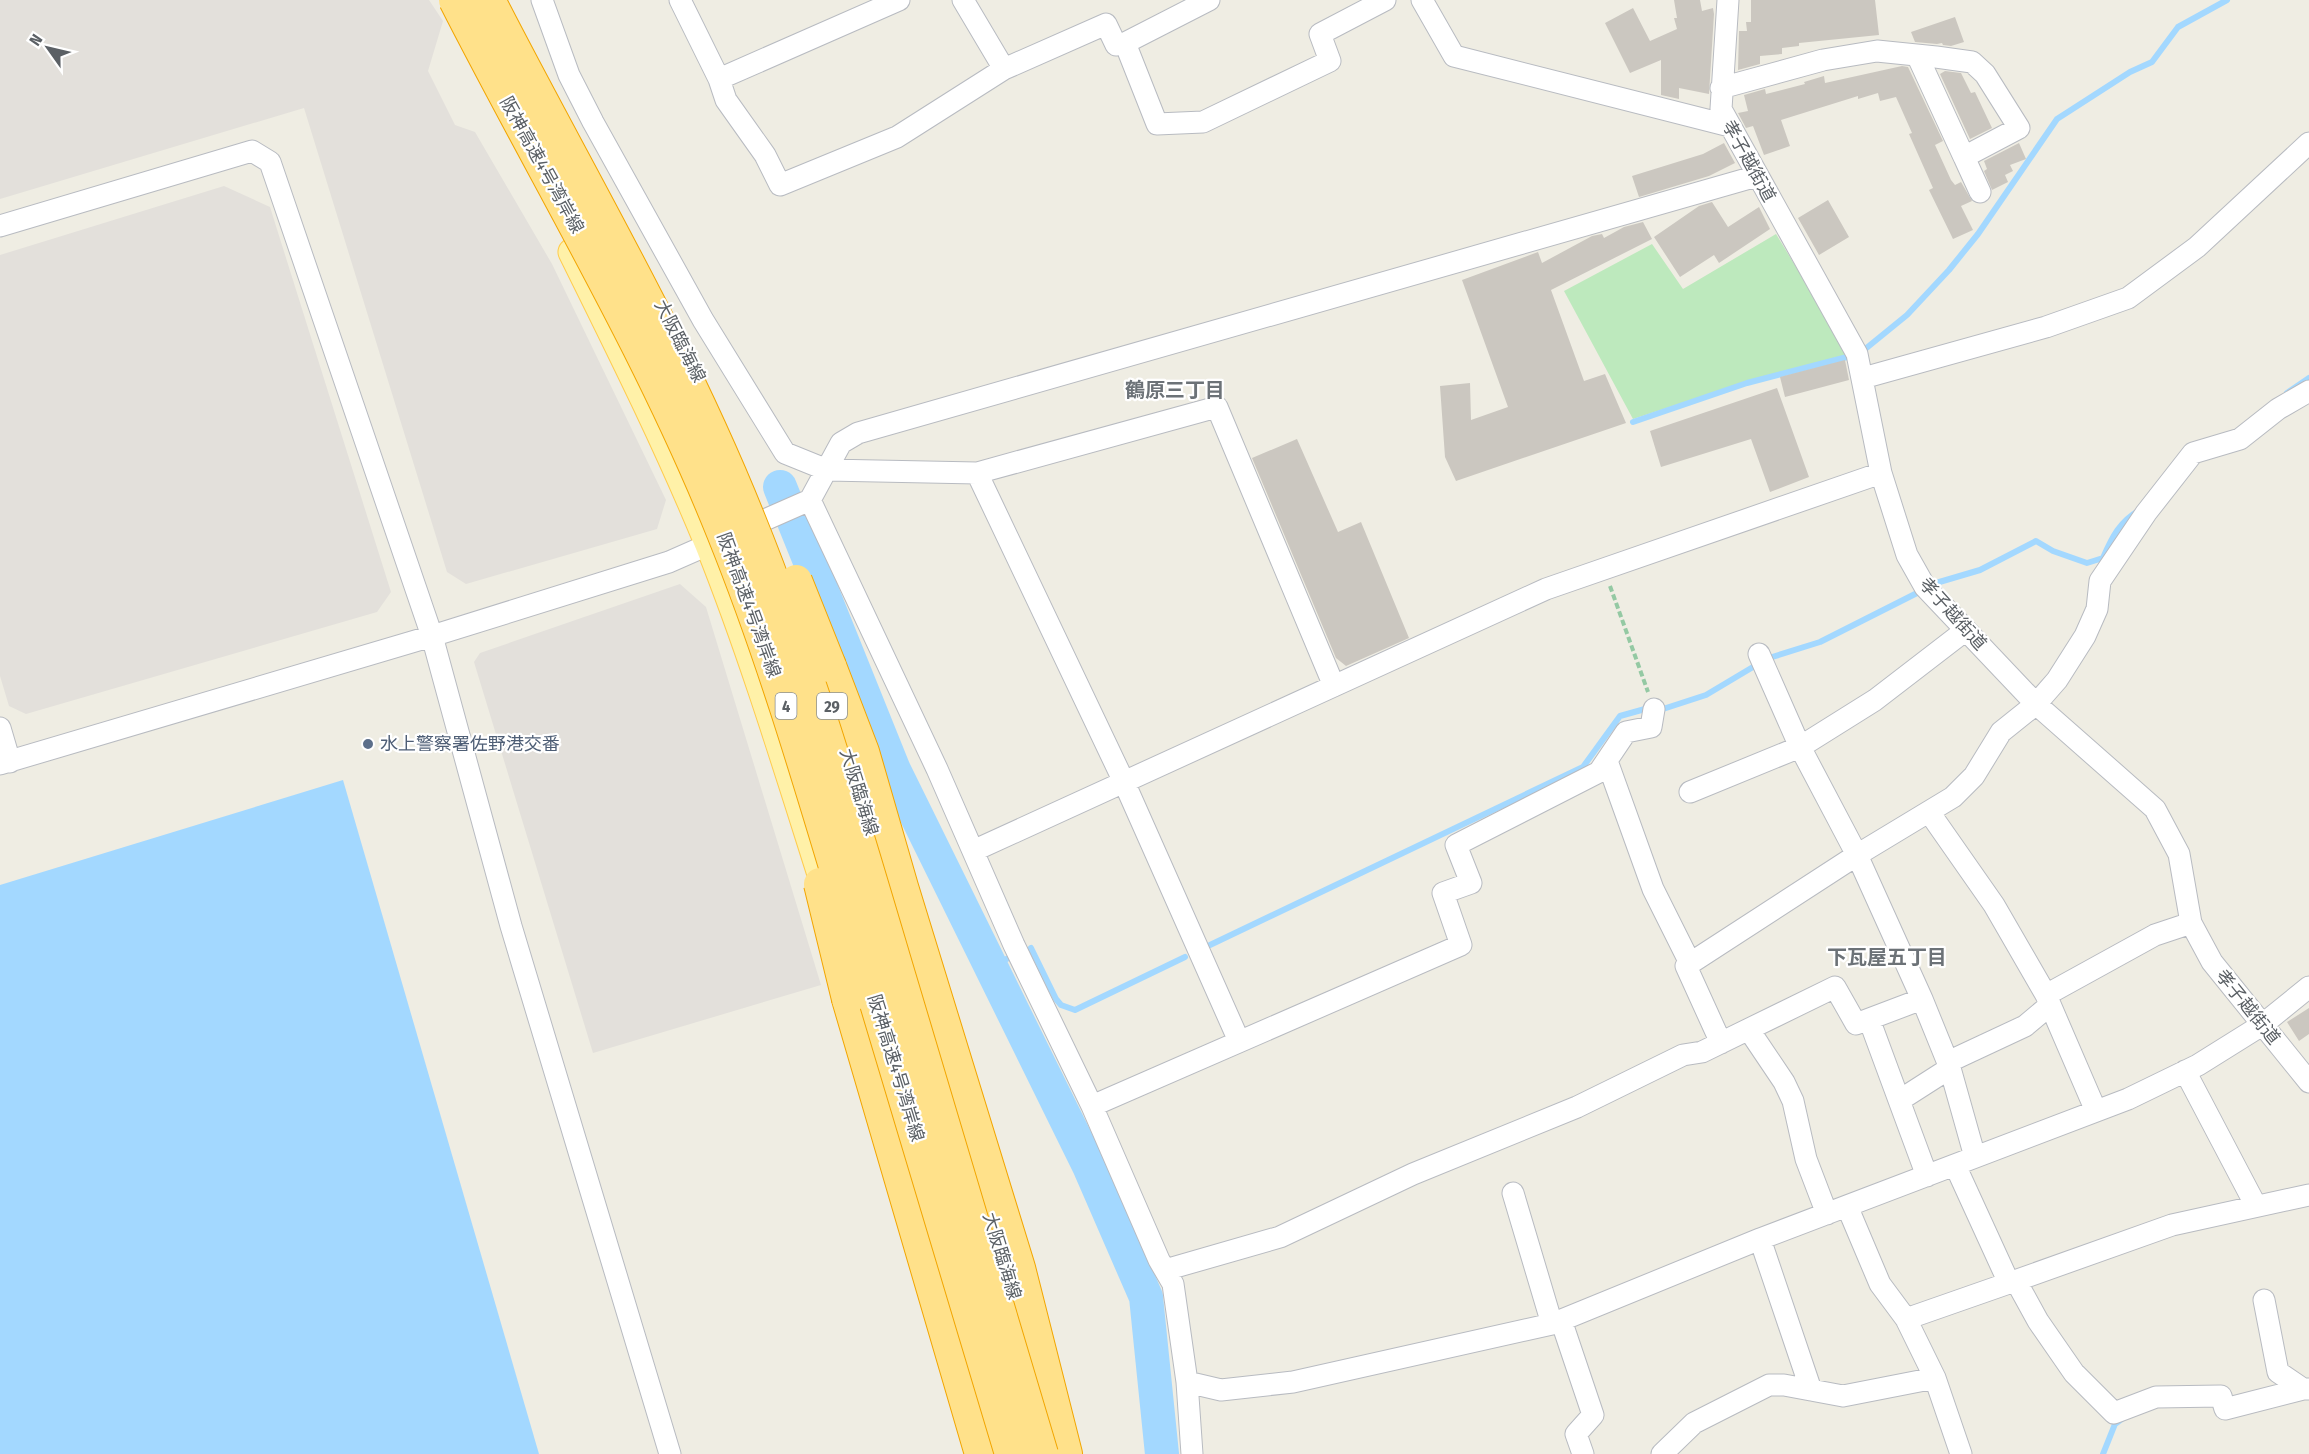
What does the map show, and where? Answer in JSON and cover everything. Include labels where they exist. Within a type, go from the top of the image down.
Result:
[{"type":"highway","name":"阪神高速4号湾岸線","points":[[470,6],[525,71],[603,213],[713,435],[747,513],[803,661],[1042,1454]]},
{"type":"highway","name":"阪神高速4号湾岸線","points":[[470,6],[498,86],[579,230],[652,373],[722,528],[777,679],[1011,1454]]},
{"type":"highway","points":[[603,213],[734,444],[783,550],[863,752],[1019,1268],[1064,1454]]},
{"type":"highway","points":[[652,373],[758,660],[792,773],[848,999],[981,1454]]},
{"type":"main road","name":"大阪臨海線","points":[[497,0],[544,93],[687,348],[799,615],[834,711],[1064,1454]]},
{"type":"main road","points":[[470,6],[511,119],[572,252],[635,379],[709,546],[768,708],[861,1000],[996,1454]]},
{"type":"street","points":[[542,0],[578,94],[709,330],[784,453],[826,470],[977,473],[1217,407],[1334,686]]},
{"type":"street","points":[[680,0],[719,79],[726,100],[765,155],[780,185],[897,137],[1004,69],[1106,24],[1116,45],[1125,43],[1209,0]]},
{"type":"street","points":[[719,79],[899,0]]},
{"type":"street","points":[[963,0],[1004,69]]},
{"type":"street","points":[[1125,43],[1157,124],[1203,122],[1330,61],[1320,34],[1385,0]]},
{"type":"street","points":[[1422,0],[1454,56],[1730,126]]},
{"type":"street","name":"孝子越街道","points":[[1728,0],[1721,109],[1857,354],[1881,473],[1907,555],[1924,586],[2036,704],[2155,809],[2179,854],[2191,923],[2212,962],[2309,1082]]},
{"type":"street","points":[[1721,88],[1742,80],[1834,58],[1877,51],[1972,62],[1985,74],[2019,128],[1964,157]]},
{"type":"street","points":[[1917,55],[1980,192]]},
{"type":"street","points":[[1863,378],[2046,327],[2128,298],[2197,247],[2309,143]]},
{"type":"street","points":[[0,226],[252,151],[270,162],[432,636],[511,926],[670,1454]]},
{"type":"street","points":[[0,728],[5,763],[432,636],[669,562],[810,500],[841,443],[858,433],[1757,176]]},
{"type":"street","points":[[1722,1043],[1686,966],[1857,855],[1953,797],[1974,776],[2001,732],[2036,704],[2057,680],[2085,636],[2097,609],[2100,581],[2146,513],[2193,453],[2240,439],[2278,410],[2309,391]]},
{"type":"street","points":[[977,473],[1124,782],[1239,1041]]},
{"type":"street","points":[[973,852],[1546,589],[1881,473]]},
{"type":"street","points":[[810,500],[1014,945],[1092,1106],[1173,1284],[1187,1382],[1192,1454]]},
{"type":"street","points":[[1690,792],[1800,747],[1875,700],[1966,630]]},
{"type":"street","points":[[1759,654],[1800,747],[1857,855],[1922,999],[1949,1065],[1975,1157]]},
{"type":"street","points":[[1092,1106],[1461,945],[1443,893],[1471,883],[1456,845],[1599,772],[1626,732],[1651,727],[1654,709]]},
{"type":"street","points":[[1607,761],[1653,889],[1690,963]]},
{"type":"street","points":[[1929,812],[1994,905],[2048,1000],[2096,1112]]},
{"type":"street","points":[[1900,1100],[1949,1065],[2025,1026],[2048,1000],[2155,935],[2191,923]]},
{"type":"street","points":[[1165,1270],[1280,1237],[1413,1174],[1577,1107],[1683,1055],[1702,1053],[1835,987],[1856,1024],[1922,999]]},
{"type":"street","points":[[1187,1382],[1221,1390],[1293,1382],[1556,1322],[1760,1239],[2096,1112],[2185,1071],[2262,1025],[2309,987]]},
{"type":"street","points":[[1869,1019],[1926,1176]]},
{"type":"street","points":[[1749,1030],[1784,1082],[1793,1101],[1806,1159],[1880,1284],[1906,1319],[1935,1378],[1961,1454]]},
{"type":"street","points":[[2185,1071],[2256,1206]]},
{"type":"street","points":[[1955,1165],[2013,1282],[2038,1321],[2074,1373],[2114,1413],[2156,1397],[2221,1395],[2225,1408],[2306,1389]]},
{"type":"street","points":[[1513,1193],[1556,1322],[1593,1415],[1576,1434],[1583,1454]]},
{"type":"street","points":[[1906,1319],[2172,1225],[2309,1195]]},
{"type":"street","points":[[1760,1239],[1811,1390]]},
{"type":"street","points":[[2264,1300],[2278,1372],[2306,1389]]},
{"type":"street","points":[[1662,1454],[1695,1423],[1769,1385],[1785,1385],[1843,1396],[1935,1378]]},
{"type":"path","points":[[1604,569],[1654,709]]},
{"type":"shaded area","points":[[0,0],[429,0],[443,21],[428,71],[455,125],[475,132],[552,264],[666,500],[657,529],[466,584],[447,572],[304,108],[0,199]]},
{"type":"shaded area","points":[[224,186],[270,207],[391,592],[377,612],[26,714],[9,706],[0,676],[0,255]]},
{"type":"shaded area","points":[[680,584],[706,607],[821,985],[593,1053],[474,662],[480,653]]},
{"type":"green space","points":[[1776,234],[1849,354],[1758,378],[1633,419],[1564,291],[1652,244],[1683,289]]},
{"type":"water","points":[[343,780],[539,1454],[0,1454],[0,885]]},
{"type":"building","points":[[1674,0],[1700,0],[1702,11],[1713,8],[1709,94],[1679,88],[1679,99],[1661,95],[1661,60],[1630,73],[1605,23],[1633,8],[1650,41],[1677,29],[1674,18],[1677,18]]},
{"type":"building","points":[[1751,0],[1875,0],[1879,35],[1799,43],[1799,46],[1782,48],[1782,54],[1760,56],[1760,64],[1738,70],[1739,31],[1747,31],[1746,22],[1751,22]]},
{"type":"building","points":[[1955,17],[1964,42],[1951,46],[1942,43],[1915,42],[1911,32]]},
{"type":"building","points":[[1902,66],[1908,67],[1943,141],[1935,145],[1951,180],[1955,185],[1961,182],[1972,201],[1961,206],[1973,230],[1953,239],[1929,190],[1933,188],[1909,134],[1912,133],[1896,97],[1880,101],[1878,93],[1858,99],[1858,96],[1781,120],[1790,146],[1764,155],[1753,126],[1746,128],[1738,113],[1748,111],[1744,95],[1765,89],[1766,94],[1805,84],[1804,82],[1824,76],[1825,83]]},
{"type":"building","points":[[1945,71],[1961,73],[1971,93],[1975,92],[1992,128],[1970,139],[1940,74]]},
{"type":"building","points":[[1724,143],[1735,163],[1709,176],[1639,197],[1632,176],[1703,154]]},
{"type":"building","points":[[2019,143],[2026,159],[2010,165],[2013,171],[2005,175],[2008,182],[1992,190],[1984,171],[1987,169],[1984,161]]},
{"type":"building","points":[[1828,200],[1849,237],[1819,255],[1798,218]]},
{"type":"building","points":[[1712,202],[1728,227],[1759,207],[1770,229],[1719,263],[1714,255],[1680,277],[1654,237],[1699,206]]},
{"type":"building","points":[[1643,222],[1652,239],[1551,290],[1584,381],[1605,374],[1626,423],[1456,481],[1445,457],[1440,386],[1470,383],[1471,420],[1508,407],[1462,280],[1538,252],[1542,263],[1592,236],[1602,234],[1604,238],[1624,227]]},
{"type":"building","points":[[1845,360],[1849,380],[1785,397],[1780,377]]},
{"type":"building","points":[[1777,388],[1809,477],[1770,492],[1751,439],[1661,467],[1650,431]]},
{"type":"building","points":[[1297,439],[1338,532],[1361,522],[1409,638],[1346,666],[1336,658],[1252,458]]},
{"type":"building","points":[[2309,1008],[2309,1034],[2299,1041],[2287,1022]]},
{"type":"waterway","points":[[1864,350],[1907,315],[1949,270],[1978,234],[2057,119],[2130,72],[2152,62],[2178,27],[2227,0]]},
{"type":"waterway","points":[[1633,422],[1747,383],[1851,356]]},
{"type":"waterway","points":[[2287,393],[2309,378]]},
{"type":"waterway","points":[[780,487],[894,770],[1089,1166],[1146,1297],[1162,1454]]},
{"type":"waterway","points":[[1936,583],[1980,570],[2036,541],[2053,551],[2087,563],[2103,558],[2117,530],[2140,510]]},
{"type":"waterway","points":[[1769,658],[1820,642],[1921,591]]},
{"type":"waterway","points":[[1663,709],[1706,695],[1758,664]]},
{"type":"waterway","points":[[1210,945],[1583,767],[1620,716],[1645,709]]},
{"type":"waterway","points":[[1031,948],[1056,999],[1061,1005],[1075,1010],[1185,957]]},
{"type":"waterway","points":[[991,966],[1011,957]]},
{"type":"waterway","points":[[2103,1454],[2115,1424],[2123,1418]]},
{"type":"place","name":"水上警察署佐野港交番","points":[[368,744]]},
{"type":"district","name":"鶴原三丁目","points":[[1175,390]]},
{"type":"district","name":"下瓦屋五丁目","points":[[1887,957]]}]
